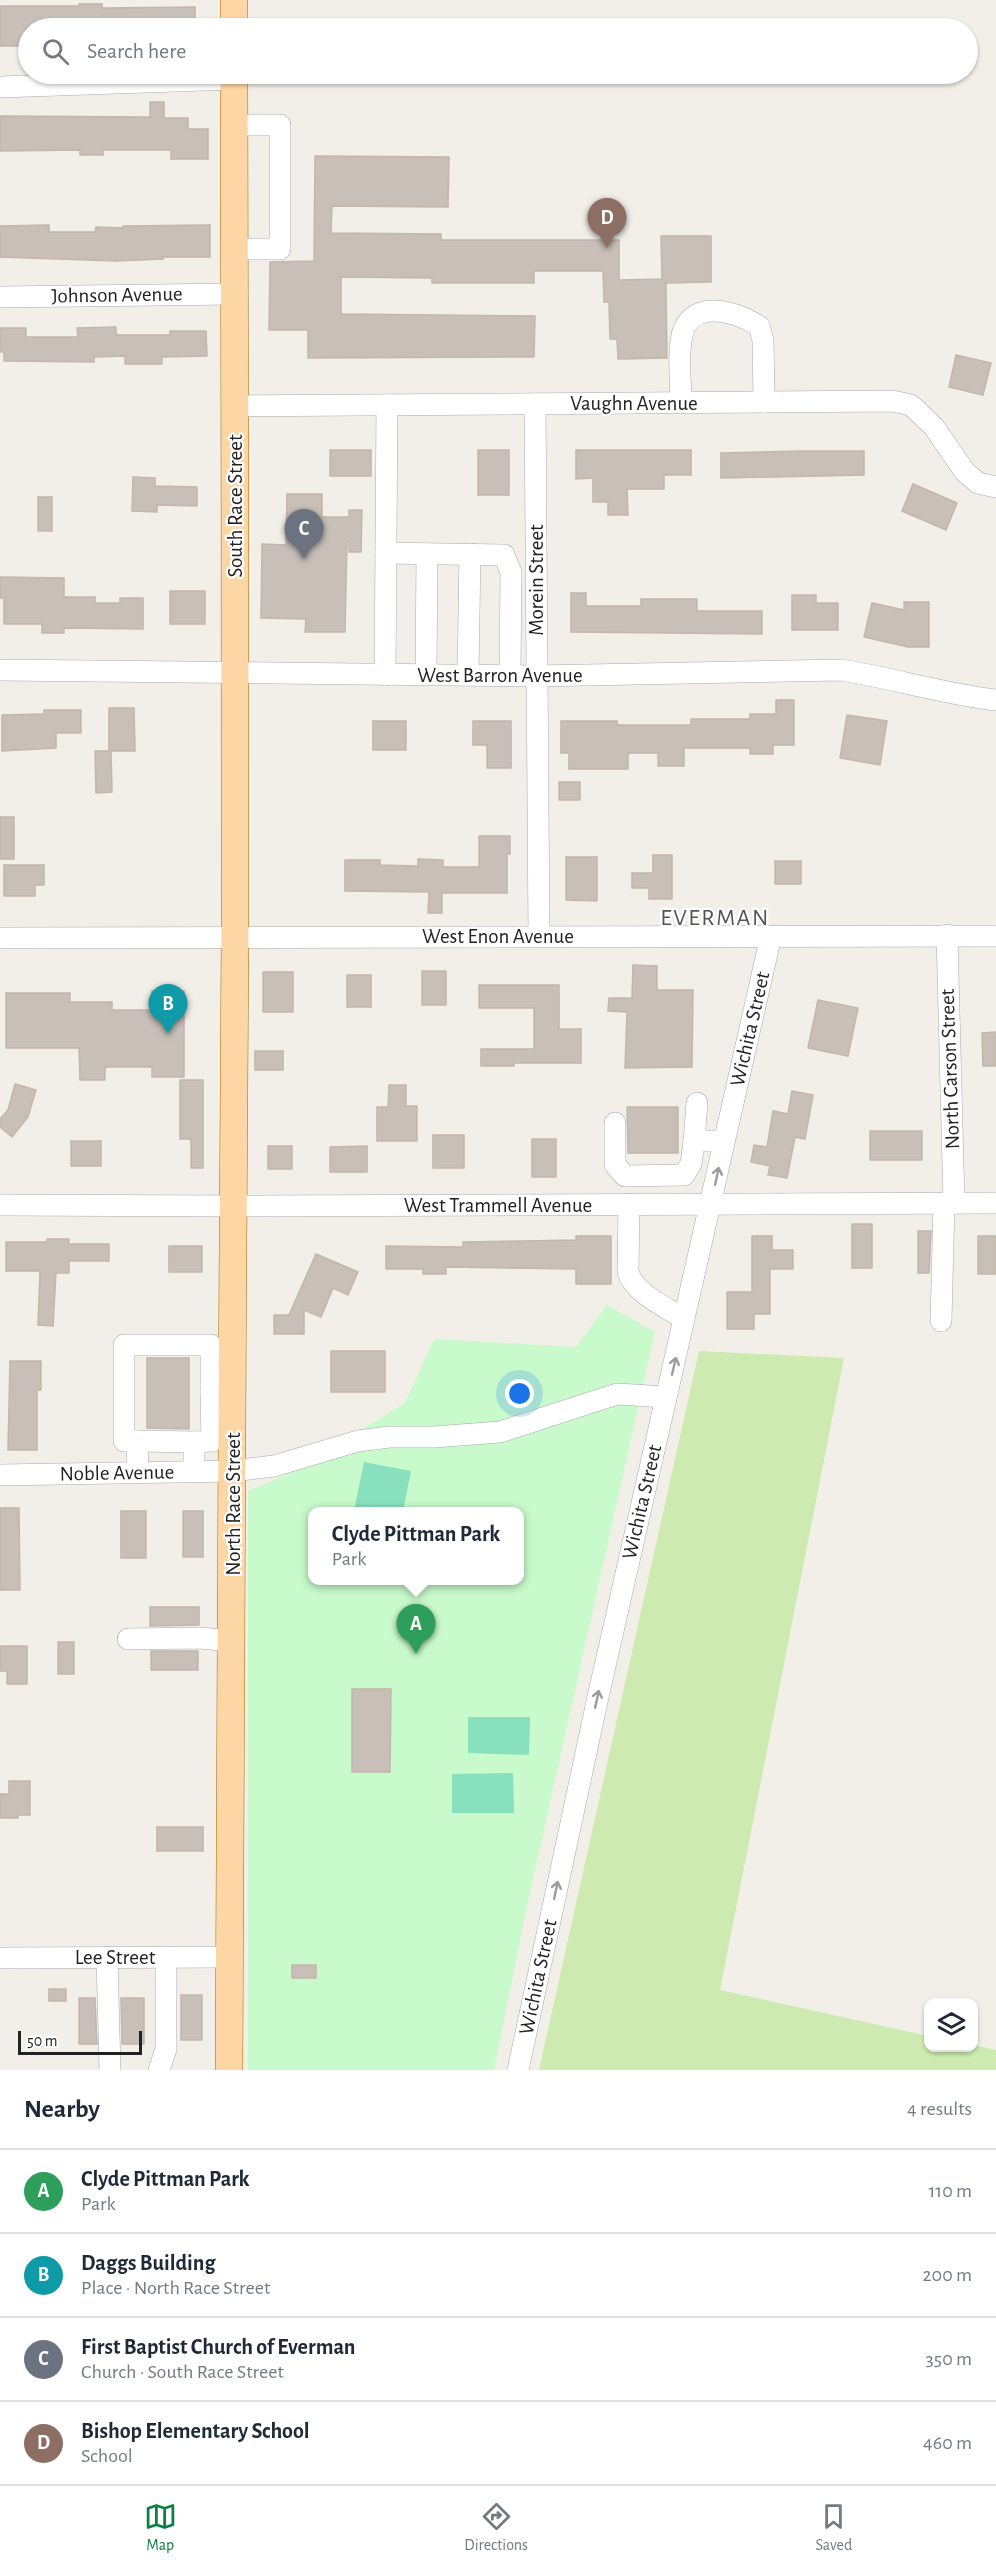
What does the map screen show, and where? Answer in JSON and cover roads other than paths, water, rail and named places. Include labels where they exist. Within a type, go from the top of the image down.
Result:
[{"type":"main road","points":[[234,0],[234,18]]},
{"type":"main road","name":"South Race Street","points":[[234,84],[235,938]]},
{"type":"main road","name":"North Race Street","points":[[230,2070],[233,1471],[222,1392],[232,1206],[235,938]]},
{"type":"street","points":[[0,87],[64,84]]},
{"type":"street","points":[[234,125],[280,125],[280,249],[234,249]]},
{"type":"street","name":"Johnson Avenue","points":[[0,297],[234,294]]},
{"type":"street","points":[[681,403],[683,331],[691,318],[708,311],[726,310],[759,326],[763,340],[764,402]]},
{"type":"street","name":"Vaughn Avenue","points":[[235,406],[892,401],[911,405],[934,427],[965,472],[978,483],[996,487]]},
{"type":"street","name":"Morein Street","points":[[535,404],[539,936]]},
{"type":"street","points":[[385,675],[387,405]]},
{"type":"street","points":[[386,553],[504,555],[511,572],[510,675]]},
{"type":"street","points":[[426,554],[426,675]]},
{"type":"street","points":[[468,675],[470,554]]},
{"type":"street","name":"West Barron Avenue","points":[[0,670],[536,676],[841,670],[964,696],[996,700]]},
{"type":"street","name":"North Carson Street","points":[[941,1321],[949,1203],[947,935]]},
{"type":"street","name":"Wichita Street","points":[[518,2070],[598,1697],[771,936]]},
{"type":"street","name":"West Enon Avenue","points":[[0,938],[996,936]]},
{"type":"street","points":[[615,1123],[615,1165],[625,1176],[684,1175],[691,1164],[697,1103]]},
{"type":"street","points":[[694,1141],[724,1141]]},
{"type":"street","points":[[659,1175],[659,1204]]},
{"type":"street","name":"West Trammell Avenue","points":[[0,1204],[232,1206],[996,1203]]},
{"type":"street","points":[[629,1204],[629,1278],[648,1295],[684,1319]]},
{"type":"street","points":[[124,1345],[211,1345],[222,1392],[212,1441],[124,1441],[124,1345]]},
{"type":"street","name":"Noble Avenue","points":[[0,1475],[233,1471],[274,1466],[358,1441],[389,1437],[434,1437],[500,1432],[617,1394],[666,1397]]},
{"type":"street","points":[[137,1441],[138,1472]]},
{"type":"street","points":[[194,1442],[194,1471]]},
{"type":"street","points":[[128,1639],[200,1638],[232,1641]]},
{"type":"street","points":[[159,2070],[166,2049],[166,1957]]},
{"type":"street","name":"Lee Street","points":[[0,1958],[230,1957]]},
{"type":"street","points":[[107,1958],[110,2070]]},
{"type":"place","name":"Bishop Elementary School","points":[[607,248]]},
{"type":"place","name":"First Baptist Church of Everman","points":[[304,559]]},
{"type":"place","name":"Daggs Building","points":[[168,1034]]},
{"type":"place","name":"Clyde Pittman Park","points":[[416,1654]]},
{"type":"district","name":"EVERMAN","points":[[715,918]]}]
